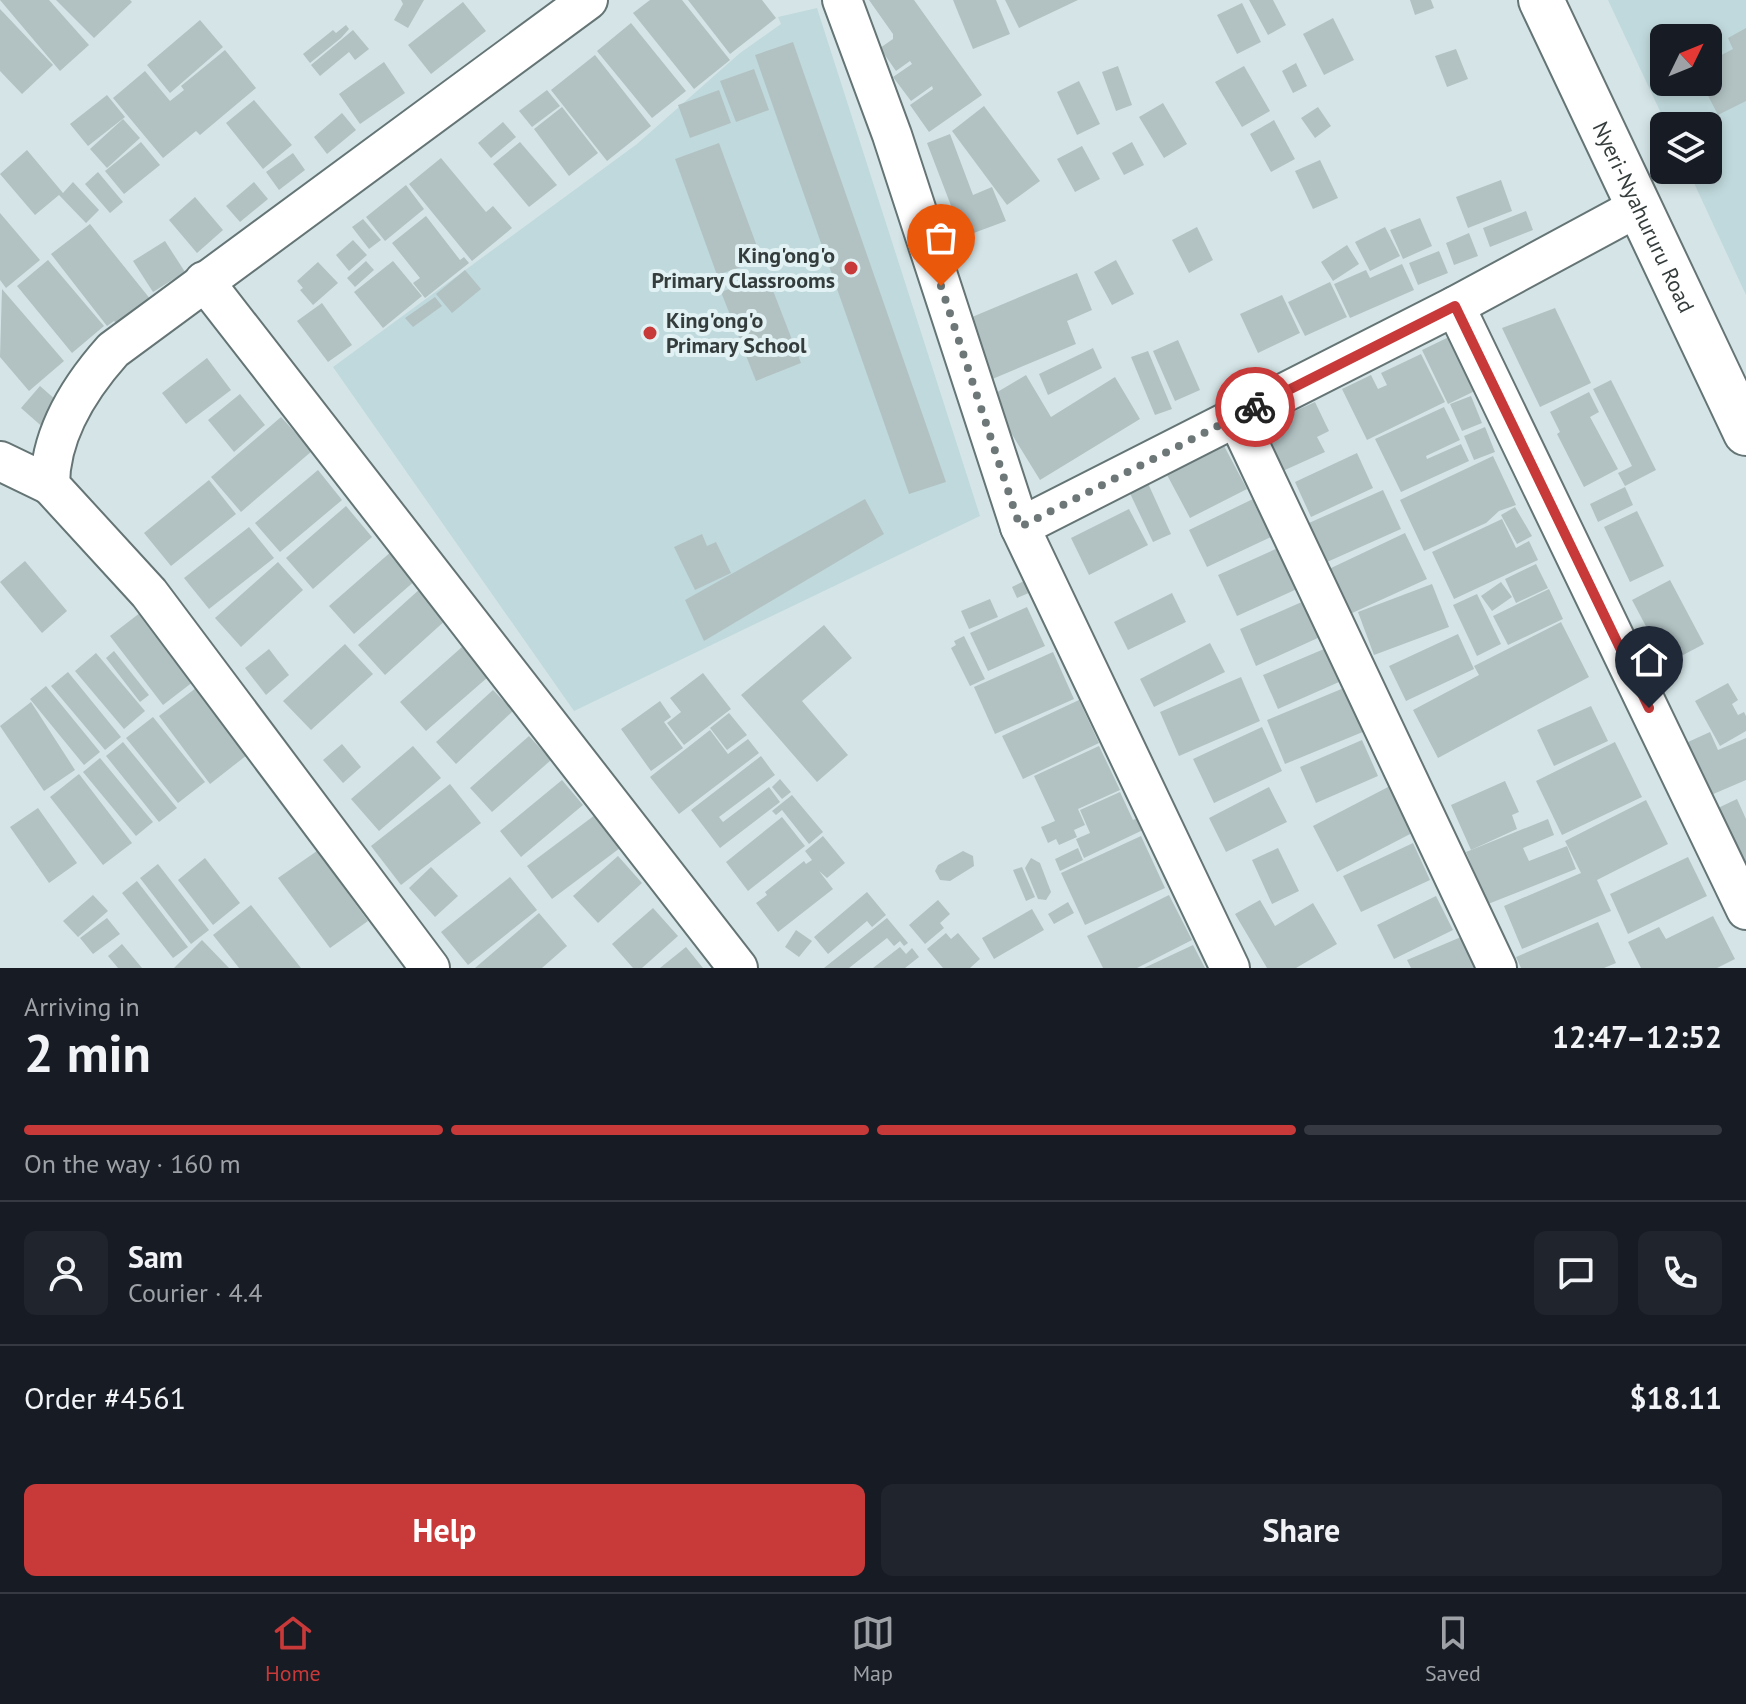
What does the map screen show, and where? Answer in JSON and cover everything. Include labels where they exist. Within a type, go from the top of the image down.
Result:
[{"type":"main road","name":"Nyeri-Nyahururu Road","points":[[1541,0],[1746,433]]},
{"type":"street","points":[[50,485],[50,458],[84,383],[113,350],[588,0]]},
{"type":"street","points":[[842,0],[892,135],[1020,527],[1230,968]]},
{"type":"street","points":[[1020,527],[1455,306],[1640,206]]},
{"type":"street","points":[[204,281],[738,968]]},
{"type":"street","points":[[1455,306],[1746,910]]},
{"type":"street","points":[[1236,416],[1497,968]]},
{"type":"street","points":[[0,461],[50,485],[149,593],[430,968]]},
{"type":"shaded area","points":[[1608,0],[1746,0],[1746,295],[1694,184],[1722,184],[1722,112],[1660,112],[1653,96],[1722,96],[1722,24],[1650,24],[1650,90]]},
{"type":"shaded area","name":"King'ong'o Primary School","points":[[817,8],[980,516],[574,711],[333,367],[637,144],[740,53],[781,24],[778,17]]},
{"type":"building","points":[[0,0],[49,0],[89,45],[60,71]]},
{"type":"building","points":[[56,0],[130,0],[132,2],[94,38]]},
{"type":"building","points":[[401,0],[424,0],[408,28],[394,20],[403,4]]},
{"type":"building","points":[[650,0],[682,0],[730,60],[694,89],[633,13]]},
{"type":"building","points":[[688,0],[762,0],[776,18],[730,54]]},
{"type":"building","points":[[869,0],[914,0],[982,95],[929,132],[910,105],[933,89],[932,86],[911,101],[893,77],[912,64],[910,61],[896,71],[880,48],[893,39],[893,34]]},
{"type":"building","points":[[953,0],[996,0],[1010,34],[973,49]]},
{"type":"building","points":[[1005,0],[1078,0],[1019,28]]},
{"type":"building","points":[[1249,0],[1273,0],[1286,25],[1268,35]]},
{"type":"building","points":[[1410,0],[1431,0],[1434,8],[1415,15]]},
{"type":"building","points":[[463,2],[486,31],[431,74],[408,45]]},
{"type":"building","points":[[1242,3],[1261,42],[1237,54],[1217,15]]},
{"type":"building","points":[[0,9],[53,65],[22,94],[0,71]]},
{"type":"building","points":[[1333,18],[1354,60],[1324,75],[1303,34]]},
{"type":"building","points":[[200,20],[223,47],[170,93],[147,65]]},
{"type":"building","points":[[631,23],[686,91],[652,118],[597,51]]},
{"type":"building","points":[[346,25],[349,29],[341,38],[310,63],[303,54],[333,30],[336,33]]},
{"type":"building","points":[[1746,28],[1746,101],[1722,113],[1716,112],[1708,96],[1722,96],[1722,55],[1733,49],[1728,38]]},
{"type":"building","points":[[353,30],[369,49],[355,60],[349,52],[320,76],[311,65]]},
{"type":"building","name":"King'ong'o Primary Classrooms","points":[[793,42],[946,482],[909,494],[755,55]]},
{"type":"building","points":[[1456,49],[1468,79],[1447,87],[1435,56]]},
{"type":"building","points":[[225,50],[256,88],[200,135],[196,131],[163,158],[113,98],[145,71],[170,101],[184,90],[181,86]]},
{"type":"building","points":[[595,55],[651,126],[607,161],[551,90]]},
{"type":"building","points":[[384,62],[405,93],[360,124],[339,94]]},
{"type":"building","points":[[1296,63],[1307,86],[1293,93],[1282,71]]},
{"type":"building","points":[[1118,66],[1132,105],[1116,111],[1102,72]]},
{"type":"building","points":[[1244,66],[1270,111],[1242,127],[1215,82]]},
{"type":"building","points":[[754,69],[769,110],[736,122],[720,81]]},
{"type":"building","points":[[1079,81],[1100,124],[1077,135],[1057,92]]},
{"type":"building","points":[[547,90],[560,106],[532,127],[519,111]]},
{"type":"building","points":[[719,90],[731,123],[690,138],[678,105]]},
{"type":"building","points":[[107,95],[125,117],[88,146],[70,124]]},
{"type":"building","points":[[254,100],[292,145],[263,169],[226,123]]},
{"type":"building","points":[[1163,103],[1187,144],[1164,158],[1139,117]]},
{"type":"building","points":[[984,106],[1040,181],[1007,205],[952,131]]},
{"type":"building","points":[[562,107],[598,153],[569,176],[534,129]]},
{"type":"building","points":[[1318,107],[1331,126],[1315,138],[1301,118]]},
{"type":"building","points":[[342,113],[356,130],[327,154],[314,137]]},
{"type":"building","points":[[123,119],[140,138],[107,168],[90,149]]},
{"type":"building","points":[[1274,120],[1295,159],[1271,172],[1250,134]]},
{"type":"building","points":[[503,122],[516,137],[491,158],[478,143]]},
{"type":"building","points":[[950,134],[973,195],[992,187],[1006,221],[963,237],[927,143]]},
{"type":"building","points":[[141,142],[160,165],[124,194],[105,171]]},
{"type":"building","points":[[520,142],[557,185],[529,207],[493,164]]},
{"type":"building","points":[[1132,142],[1144,165],[1124,175],[1112,153]]},
{"type":"building","points":[[719,143],[762,260],[717,275],[675,159]]},
{"type":"building","points":[[1082,146],[1100,179],[1075,192],[1057,159]]},
{"type":"building","points":[[27,150],[63,193],[73,182],[99,210],[86,223],[59,195],[35,215],[0,174]]},
{"type":"building","points":[[293,153],[305,170],[279,190],[266,172]]},
{"type":"building","points":[[441,158],[486,212],[493,206],[512,228],[472,261],[409,184]]},
{"type":"building","points":[[1320,160],[1338,198],[1313,209],[1295,171]]},
{"type":"building","points":[[98,172],[123,202],[110,213],[85,184]]},
{"type":"building","points":[[1501,180],[1512,211],[1468,228],[1456,197]]},
{"type":"building","points":[[254,182],[268,199],[240,222],[226,206]]},
{"type":"building","points":[[406,185],[424,209],[385,241],[366,217]]},
{"type":"building","points":[[195,197],[223,230],[197,253],[169,220]]},
{"type":"building","points":[[1526,211],[1533,230],[1490,247],[1483,228]]},
{"type":"building","points":[[0,213],[40,260],[6,288],[0,280]]},
{"type":"building","points":[[426,216],[460,260],[464,257],[469,263],[425,298],[413,283],[420,278],[392,243]]},
{"type":"building","points":[[1420,218],[1432,246],[1403,259],[1390,230]]},
{"type":"building","points":[[363,219],[381,240],[369,249],[352,227]]},
{"type":"building","points":[[90,224],[151,300],[119,326],[114,321],[107,326],[51,254]]},
{"type":"building","points":[[1197,227],[1213,260],[1189,273],[1172,240]]},
{"type":"building","points":[[1385,227],[1400,256],[1370,271],[1355,242]]},
{"type":"building","points":[[1469,233],[1478,256],[1454,265],[1446,243]]},
{"type":"building","points":[[353,240],[367,255],[349,271],[336,255]]},
{"type":"building","points":[[165,241],[185,272],[153,292],[133,261]]},
{"type":"building","points":[[1347,245],[1359,264],[1333,281],[1321,262]]},
{"type":"building","points":[[1439,251],[1448,273],[1418,285],[1409,263]]},
{"type":"building","points":[[48,260],[104,326],[72,353],[17,286]]},
{"type":"building","points":[[1116,260],[1134,294],[1112,305],[1094,272]]},
{"type":"building","points":[[366,261],[374,270],[355,287],[347,278]]},
{"type":"building","points":[[393,261],[422,296],[383,328],[354,292]]},
{"type":"building","points":[[318,262],[338,283],[313,305],[300,290],[303,288],[297,281]]},
{"type":"building","points":[[1402,264],[1414,290],[1350,318],[1334,284],[1366,270],[1370,278]]},
{"type":"building","points":[[465,270],[481,289],[452,313],[436,294]]},
{"type":"building","points":[[1077,273],[1092,310],[1067,321],[1076,344],[990,380],[965,320]]},
{"type":"building","points":[[767,275],[801,363],[756,381],[721,292]]},
{"type":"building","points":[[1330,282],[1347,317],[1305,336],[1288,302]]},
{"type":"building","points":[[2,289],[64,361],[29,391],[0,357]]},
{"type":"building","points":[[1282,295],[1300,333],[1258,353],[1240,314]]},
{"type":"building","points":[[435,297],[442,306],[413,327],[405,318]]},
{"type":"building","points":[[322,303],[352,345],[328,362],[297,321]]},
{"type":"building","points":[[1555,308],[1591,383],[1540,407],[1502,328]]},
{"type":"building","points":[[1453,335],[1479,389],[1448,404],[1422,350]]},
{"type":"building","points":[[1178,340],[1200,390],[1175,401],[1153,351]]},
{"type":"building","points":[[1093,348],[1102,368],[1048,395],[1039,374]]},
{"type":"building","points":[[1148,351],[1172,409],[1155,415],[1131,357]]},
{"type":"building","points":[[1421,354],[1445,402],[1367,440],[1342,389],[1371,375],[1378,389],[1387,385],[1381,373]]},
{"type":"building","points":[[207,358],[231,390],[186,424],[162,393]]},
{"type":"building","points":[[1026,375],[1051,417],[1115,377],[1140,419],[1040,480],[989,397]]},
{"type":"building","points":[[1611,380],[1656,470],[1625,486],[1618,473],[1632,466],[1593,389]]},
{"type":"building","points":[[40,386],[65,408],[46,430],[21,408]]},
{"type":"building","points":[[1589,392],[1599,412],[1590,417],[1618,469],[1584,487],[1557,434],[1560,432],[1550,412]]},
{"type":"building","points":[[240,394],[265,425],[234,452],[208,420]]},
{"type":"building","points":[[1471,396],[1482,423],[1462,431],[1450,404]]},
{"type":"building","points":[[1315,402],[1329,431],[1317,437],[1325,452],[1276,474],[1255,429]]},
{"type":"building","points":[[1444,407],[1460,440],[1426,456],[1427,459],[1461,444],[1469,461],[1401,492],[1375,439]]},
{"type":"building","points":[[281,417],[312,451],[241,512],[211,477]]},
{"type":"building","points":[[1485,427],[1495,452],[1474,460],[1464,436]]},
{"type":"building","points":[[1223,444],[1247,489],[1190,518],[1166,473]]},
{"type":"building","points":[[1357,453],[1373,488],[1311,517],[1295,482]]},
{"type":"building","points":[[1493,456],[1516,505],[1499,511],[1486,523],[1424,551],[1400,500]]},
{"type":"building","points":[[318,470],[342,500],[280,552],[255,523]]},
{"type":"building","points":[[1146,479],[1171,534],[1153,542],[1127,487]]},
{"type":"building","points":[[209,480],[236,514],[171,566],[144,533]]},
{"type":"building","points":[[1625,487],[1633,505],[1598,522],[1590,504]]},
{"type":"building","points":[[1383,490],[1401,529],[1327,562],[1309,523]]},
{"type":"building","points":[[1255,498],[1273,536],[1207,567],[1189,530]]},
{"type":"building","points":[[865,499],[884,534],[704,641],[685,600]]},
{"type":"building","points":[[346,506],[372,537],[313,589],[286,558]]},
{"type":"building","points":[[1515,507],[1532,536],[1517,544],[1501,515]]},
{"type":"building","points":[[1129,509],[1148,545],[1089,575],[1071,538]]},
{"type":"building","points":[[1637,511],[1664,566],[1630,582],[1604,527]]},
{"type":"building","points":[[1502,519],[1516,548],[1529,541],[1538,560],[1454,599],[1432,552]]},
{"type":"building","points":[[249,527],[274,558],[209,609],[184,578]]},
{"type":"building","points":[[1405,533],[1427,579],[1350,614],[1329,569]]},
{"type":"building","points":[[702,534],[707,546],[716,542],[731,573],[695,590],[674,547]]},
{"type":"building","points":[[1278,548],[1297,589],[1237,616],[1218,575]]},
{"type":"building","points":[[392,551],[417,579],[354,634],[329,606]]},
{"type":"building","points":[[25,561],[67,611],[42,633],[0,582]]},
{"type":"building","points":[[278,562],[303,590],[241,647],[215,618]]},
{"type":"building","points":[[1536,564],[1548,588],[1516,603],[1505,579]]},
{"type":"building","points":[[1026,580],[1031,592],[1017,598],[1012,587]]},
{"type":"building","points":[[1670,580],[1704,644],[1666,664],[1632,600]]},
{"type":"building","points":[[1501,582],[1512,597],[1492,611],[1481,596]]},
{"type":"building","points":[[1432,584],[1449,627],[1374,655],[1358,612]]},
{"type":"building","points":[[421,588],[448,618],[385,675],[358,645]]},
{"type":"building","points":[[1549,589],[1563,619],[1508,645],[1493,616]]},
{"type":"building","points":[[1172,593],[1186,622],[1128,650],[1114,622]]},
{"type":"building","points":[[1477,594],[1501,644],[1477,656],[1453,605]]},
{"type":"building","points":[[990,599],[998,617],[969,629],[961,611]]},
{"type":"building","points":[[1304,601],[1320,637],[1256,666],[1240,629]]},
{"type":"building","points":[[1027,607],[1045,646],[988,671],[970,633]]},
{"type":"building","points":[[145,609],[198,678],[163,705],[110,636]]},
{"type":"building","points":[[1561,622],[1589,677],[1438,758],[1413,710],[1479,675],[1474,666]]},
{"type":"building","points":[[824,625],[852,658],[802,701],[848,755],[817,782],[741,695]]},
{"type":"building","points":[[1458,634],[1474,669],[1406,701],[1389,666]]},
{"type":"building","points":[[964,636],[985,679],[970,686],[951,648],[956,645],[954,641]]},
{"type":"building","points":[[1210,643],[1225,672],[1154,707],[1140,679]]},
{"type":"building","points":[[345,644],[373,674],[311,730],[283,701]]},
{"type":"building","points":[[462,647],[488,677],[426,731],[400,702]]},
{"type":"building","points":[[269,649],[289,675],[266,695],[245,668]]},
{"type":"building","points":[[1324,649],[1339,682],[1278,709],[1263,675]]},
{"type":"building","points":[[114,651],[149,695],[140,702],[106,658]]},
{"type":"building","points":[[1053,652],[1074,699],[995,734],[974,687]]},
{"type":"building","points":[[96,653],[145,711],[124,729],[75,671]]},
{"type":"building","points":[[68,672],[121,737],[105,750],[51,686]]},
{"type":"building","points":[[703,673],[731,709],[684,745],[667,723],[681,712],[670,698]]},
{"type":"building","points":[[1241,677],[1260,721],[1179,756],[1160,712]]},
{"type":"building","points":[[1728,683],[1738,700],[1732,704],[1738,715],[1744,712],[1746,716],[1746,731],[1720,746],[1695,701]]},
{"type":"building","points":[[1351,685],[1370,729],[1285,764],[1267,720]]},
{"type":"building","points":[[46,686],[100,752],[84,765],[30,699]]},
{"type":"building","points":[[196,688],[247,755],[210,784],[159,716]]},
{"type":"building","points":[[493,690],[513,711],[456,764],[436,742]]},
{"type":"building","points":[[1079,700],[1099,743],[1023,779],[1002,736]]},
{"type":"building","points":[[660,701],[671,717],[664,722],[683,748],[651,771],[621,729]]},
{"type":"building","points":[[31,702],[75,770],[44,791],[0,726]]},
{"type":"building","points":[[1591,706],[1608,741],[1554,766],[1537,730]]},
{"type":"building","points":[[729,713],[747,735],[727,750],[710,728]]},
{"type":"building","points":[[153,717],[205,782],[178,803],[126,738]]},
{"type":"building","points":[[1262,727],[1282,771],[1214,803],[1193,759]]},
{"type":"building","points":[[710,730],[728,754],[748,739],[759,753],[679,814],[650,777]]},
{"type":"building","points":[[1710,732],[1718,750],[1746,738],[1746,780],[1711,795],[1688,742]]},
{"type":"building","points":[[529,736],[551,760],[492,812],[470,788]]},
{"type":"building","points":[[1362,740],[1378,776],[1316,803],[1300,767]]},
{"type":"building","points":[[123,742],[177,808],[159,822],[106,756]]},
{"type":"building","points":[[1615,742],[1642,797],[1562,835],[1536,781]]},
{"type":"building","points":[[342,744],[361,767],[343,783],[323,760]]},
{"type":"building","points":[[413,746],[441,778],[379,831],[351,799]]},
{"type":"building","points":[[1099,746],[1120,790],[1078,809],[1085,825],[1074,830],[1077,837],[1059,845],[1056,839],[1048,843],[1041,827],[1055,821],[1034,776]]},
{"type":"building","points":[[761,756],[775,775],[719,817],[723,822],[769,787],[780,802],[720,848],[691,810]]},
{"type":"building","points":[[100,758],[153,822],[136,836],[83,772]]},
{"type":"building","points":[[79,774],[132,843],[103,865],[50,797]]},
{"type":"building","points":[[780,779],[791,792],[782,799],[772,787]]},
{"type":"building","points":[[562,780],[583,805],[521,857],[500,831]]},
{"type":"building","points":[[1505,781],[1519,812],[1512,815],[1517,829],[1471,850],[1451,805]]},
{"type":"building","points":[[450,784],[481,823],[401,885],[371,846]]},
{"type":"building","points":[[1390,786],[1414,832],[1337,872],[1313,826]]},
{"type":"building","points":[[1269,787],[1287,822],[1226,852],[1209,818]]},
{"type":"building","points":[[1120,792],[1133,820],[1138,818],[1143,830],[1084,858],[1076,839],[1090,833],[1080,810]]},
{"type":"building","points":[[792,795],[823,832],[809,844],[782,810],[776,815],[772,811]]},
{"type":"building","points":[[1737,799],[1746,819],[1746,865],[1718,808]]},
{"type":"building","points":[[1646,800],[1668,844],[1597,880],[1611,911],[1522,949],[1504,906],[1581,873],[1565,841]]},
{"type":"building","points":[[38,808],[77,863],[49,883],[10,827]]},
{"type":"building","points":[[595,815],[620,848],[552,899],[527,866]]},
{"type":"building","points":[[782,817],[805,846],[748,891],[726,862]]},
{"type":"building","points":[[1548,819],[1554,835],[1523,848],[1529,861],[1567,846],[1576,869],[1488,904],[1466,852]]},
{"type":"building","points":[[823,836],[845,863],[827,878],[819,871],[833,889],[778,932],[756,903],[804,861],[806,864],[812,860],[805,851]]},
{"type":"building","points":[[1141,836],[1165,888],[1085,925],[1061,873]]},
{"type":"building","points":[[1413,843],[1430,880],[1361,912],[1343,876]]},
{"type":"building","points":[[1078,848],[1083,860],[1060,871],[1055,859]]},
{"type":"building","points":[[1278,848],[1299,891],[1272,904],[1252,860]]},
{"type":"building","points":[[317,851],[368,921],[330,948],[278,878]]},
{"type":"building","points":[[963,851],[973,856],[974,866],[950,881],[940,880],[935,871],[938,865]]},
{"type":"building","points":[[618,856],[642,883],[598,923],[573,896]]},
{"type":"building","points":[[1688,857],[1707,896],[1628,934],[1610,894]]},
{"type":"building","points":[[205,858],[240,903],[213,925],[178,880]]},
{"type":"building","points":[[1031,858],[1040,863],[1051,892],[1046,900],[1038,899],[1025,868]]},
{"type":"building","points":[[158,864],[209,930],[191,944],[140,878]]},
{"type":"building","points":[[431,867],[458,896],[435,917],[409,888]]},
{"type":"building","points":[[1022,867],[1035,897],[1026,901],[1013,870]]},
{"type":"building","points":[[510,877],[537,910],[468,965],[441,932]]},
{"type":"building","points":[[137,881],[188,947],[173,958],[122,893]]},
{"type":"building","points":[[867,892],[886,915],[872,927],[867,921],[828,954],[814,937]]},
{"type":"building","points":[[93,895],[108,911],[78,937],[63,921]]},
{"type":"building","points":[[1169,895],[1192,940],[1137,968],[1103,968],[1087,936]]},
{"type":"building","points":[[1436,896],[1453,930],[1394,959],[1377,925]]},
{"type":"building","points":[[938,900],[950,914],[940,923],[944,928],[925,944],[909,925]]},
{"type":"building","points":[[1260,900],[1275,926],[1313,903],[1337,944],[1296,968],[1267,968],[1235,914]]},
{"type":"building","points":[[1068,902],[1074,913],[1054,924],[1048,914]]},
{"type":"building","points":[[251,905],[301,968],[239,968],[213,935]]},
{"type":"building","points":[[653,908],[678,936],[642,968],[633,968],[612,944]]},
{"type":"building","points":[[1032,909],[1044,930],[994,959],[982,938]]},
{"type":"building","points":[[539,913],[567,946],[542,968],[475,968]]},
{"type":"building","points":[[1713,916],[1735,959],[1717,968],[1641,968],[1628,942],[1659,927],[1666,939]]},
{"type":"building","points":[[107,918],[120,934],[93,954],[80,938]]},
{"type":"building","points":[[887,918],[908,943],[904,946],[900,941],[894,946],[887,938],[849,968],[824,968]]},
{"type":"building","points":[[1598,922],[1616,963],[1604,968],[1521,968],[1516,957]]},
{"type":"building","points":[[796,930],[812,941],[799,957],[785,947]]},
{"type":"building","points":[[946,933],[951,939],[958,933],[980,959],[970,968],[943,968],[927,949]]},
{"type":"building","points":[[1468,934],[1483,968],[1411,968],[1407,960]]},
{"type":"building","points":[[202,940],[229,968],[174,968]]},
{"type":"building","points":[[122,944],[142,968],[118,968],[108,956]]},
{"type":"building","points":[[1193,945],[1205,968],[1144,968]]},
{"type":"building","points":[[686,947],[703,968],[660,968]]},
{"type":"building","points":[[900,947],[906,954],[912,948],[919,957],[905,968],[873,968]]},
{"type":"way so far","points":[[941,286],[1020,527],[1255,407]]},
{"type":"place","name":"King'ong'o Primary Classrooms","points":[[851,268]]},
{"type":"place","name":"King'ong'o Primary School","points":[[650,333]]},
{"type":"route","points":[[1255,407],[1455,306],[1649,708]]}]
